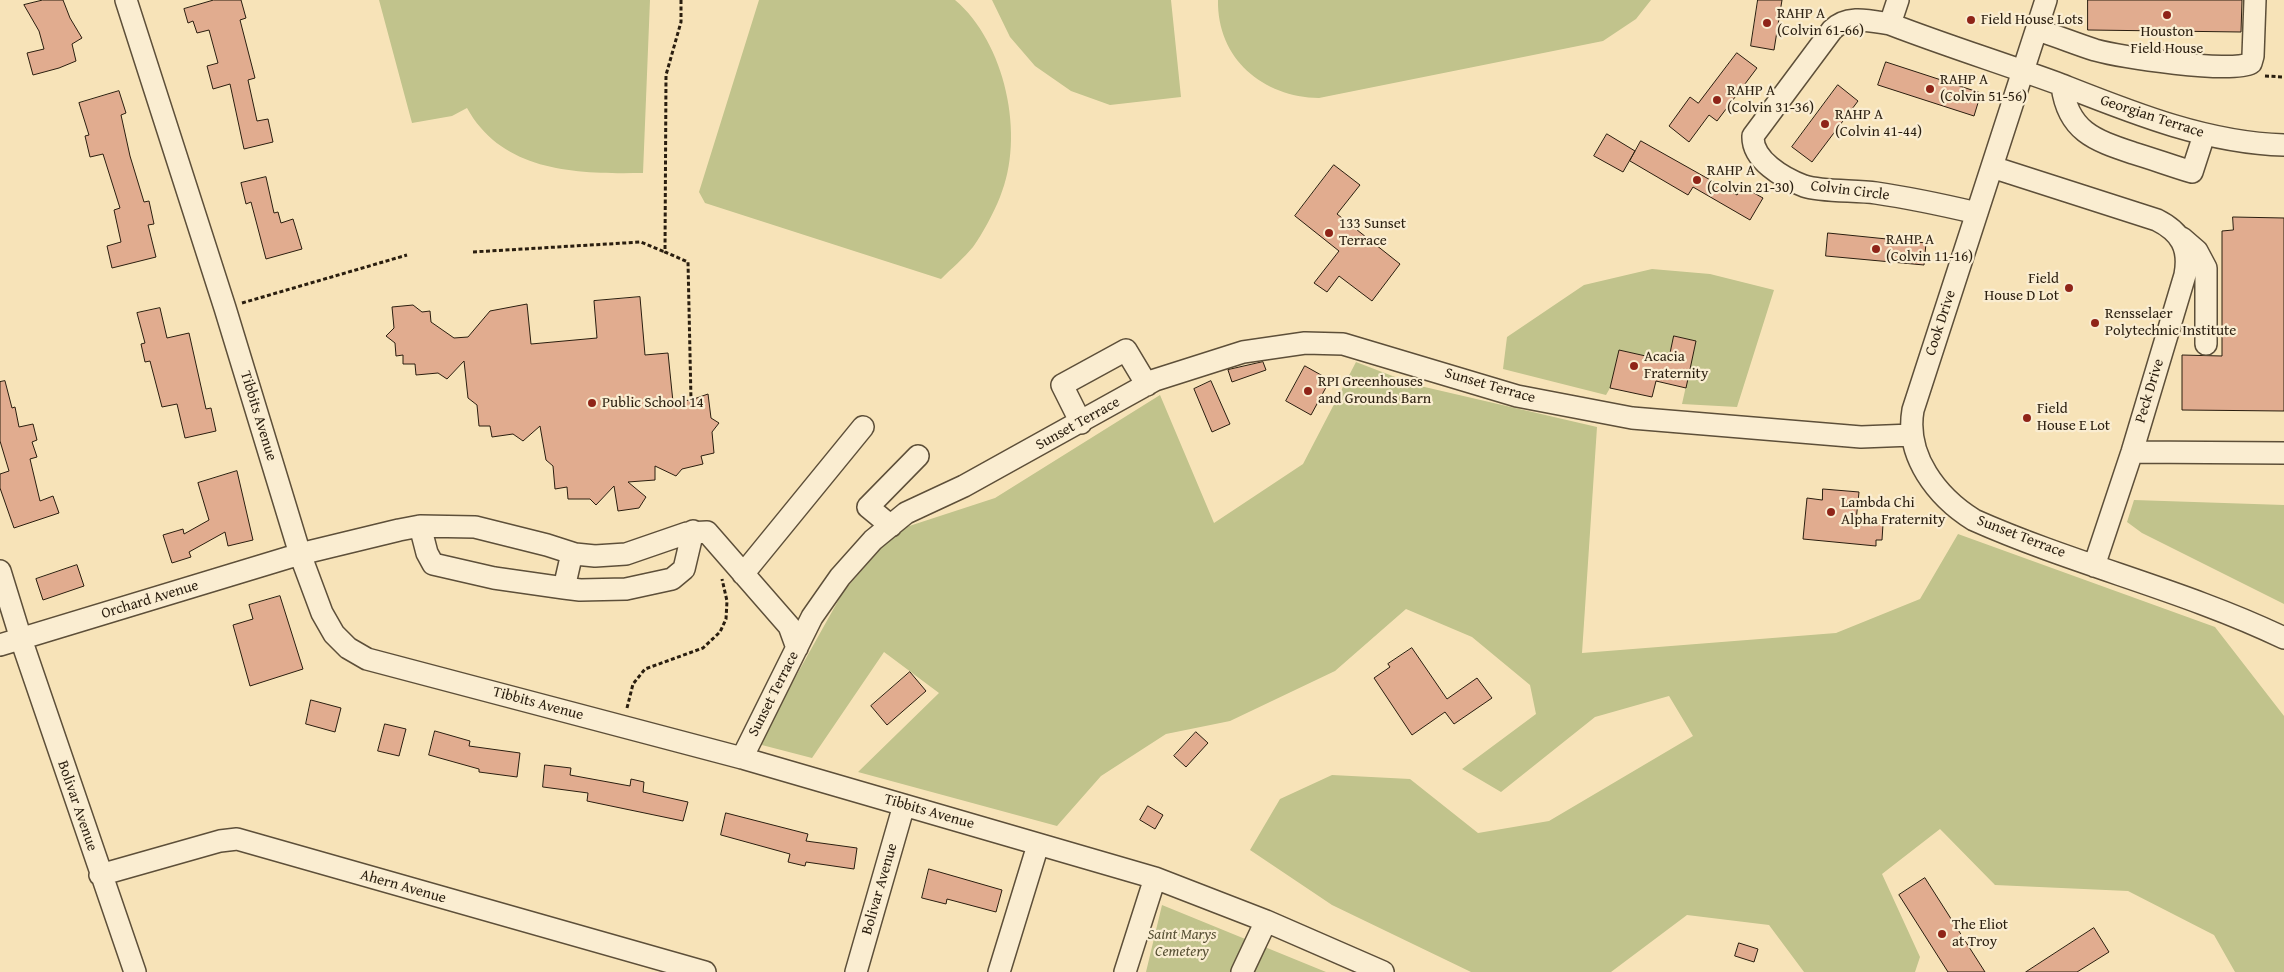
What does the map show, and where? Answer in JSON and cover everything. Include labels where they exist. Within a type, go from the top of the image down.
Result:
[{"type":"street","name":"Tibbits Avenue","points":[[126,0],[225,308],[300,554],[322,613],[334,634],[348,648],[368,659],[742,758],[1155,878],[1266,921],[1382,972]]},
{"type":"street","points":[[1890,24],[1898,0]]},
{"type":"street","name":"Cook Drive","points":[[1912,435],[1913,410],[2046,0]]},
{"type":"street","points":[[2037,30],[2096,50],[2179,63],[2236,68],[2251,63],[2253,56],[2255,0]]},
{"type":"street","name":"Colvin Circle","points":[[1977,213],[1876,193],[1806,186],[1772,167],[1754,148],[1753,136],[1838,24],[1845,21],[1863,20],[1890,24],[2024,72]]},
{"type":"street","name":"Georgian Terrace","points":[[2024,72],[2204,135],[2246,143],[2284,144]]},
{"type":"street","points":[[2062,86],[2068,111],[2080,128],[2098,141],[2192,172],[2204,135]]},
{"type":"street","points":[[1992,168],[2157,220],[2167,225],[2197,251],[2206,268],[2206,344]]},
{"type":"street","name":"Peck Drive","points":[[2094,566],[2132,452],[2185,275],[2187,253],[2182,238]]},
{"type":"street","name":"Sunset Terrace","points":[[742,758],[812,617],[840,577],[873,540],[906,513],[964,486],[1081,423],[1146,385],[1243,352],[1305,344],[1343,344],[1517,396],[1632,418],[1861,437],[1912,435],[1932,483],[1958,510],[1992,528],[2094,566],[2223,610],[2284,638]]},
{"type":"street","points":[[1081,423],[1062,385],[1126,350],[1146,385]]},
{"type":"street","points":[[743,574],[863,427]]},
{"type":"street","points":[[2132,452],[2284,453]]},
{"type":"street","points":[[891,526],[868,507],[918,456]]},
{"type":"street","name":"Orchard Avenue","points":[[0,645],[300,554],[420,526],[475,527],[572,553],[595,556],[626,554],[693,532]]},
{"type":"street","points":[[420,526],[426,553],[433,564],[494,578],[580,590],[626,589],[672,580],[684,569],[693,532],[707,532],[789,626],[797,648]]},
{"type":"street","points":[[564,588],[572,553]]},
{"type":"street","name":"Bolivar Avenue","points":[[0,571],[20,639],[135,972]]},
{"type":"street","name":"Bolivar Avenue","points":[[856,972],[904,805]]},
{"type":"street","name":"Ahern Avenue","points":[[100,875],[220,841],[237,839],[705,972]]},
{"type":"street","points":[[999,972],[1038,845]]},
{"type":"street","points":[[1125,972],[1155,878]]},
{"type":"street","points":[[1242,972],[1266,921]]},
{"type":"path","points":[[665,252],[666,75],[681,22],[681,0]]},
{"type":"path","points":[[473,252],[641,242],[688,262],[691,400]]},
{"type":"path","points":[[241,303],[407,255]]},
{"type":"path","points":[[625,714],[633,684],[645,669],[703,648],[720,632],[726,619],[727,601],[724,583],[718,572]]},
{"type":"green space","points":[[379,0],[650,0],[643,173],[568,170],[544,165],[521,157],[501,146],[482,129],[467,108],[452,116],[412,123]]},
{"type":"green space","points":[[759,0],[955,0],[972,18],[987,40],[998,65],[1006,91],[1011,146],[1008,173],[998,203],[981,235],[973,247],[941,279],[705,203],[699,192]]},
{"type":"green space","points":[[992,0],[1171,0],[1181,97],[1110,105],[1071,91],[1035,66],[1010,37]]},
{"type":"green space","points":[[1218,0],[1651,0],[1636,19],[1603,41],[1319,98],[1279,91],[1247,71],[1235,57],[1225,40],[1220,21]]},
{"type":"green space","points":[[1652,269],[1710,274],[1774,290],[1737,407],[1682,404],[1696,341],[1674,336],[1665,376],[1655,358],[1619,350],[1610,388],[1606,395],[1503,369],[1507,337],[1584,285]]},
{"type":"green space","points":[[1356,362],[1416,385],[1597,427],[1582,653],[1836,633],[1920,599],[1958,534],[2215,627],[2284,716],[2284,972],[2235,972],[2214,935],[2128,891],[1995,885],[1940,829],[1882,874],[1920,957],[1915,972],[1804,972],[1769,925],[1687,915],[1611,972],[1471,972],[1332,905],[1250,850],[1280,799],[1332,775],[1410,779],[1478,833],[1549,821],[1693,736],[1669,696],[1595,717],[1501,792],[1462,769],[1536,714],[1530,685],[1472,637],[1406,609],[1335,671],[1230,721],[1166,734],[1101,776],[1057,826],[858,772],[939,693],[884,652],[812,758],[758,744],[843,592],[897,530],[995,498],[1160,395],[1214,523],[1303,464]]},
{"type":"green space","points":[[2134,500],[2284,505],[2284,604],[2142,533],[2127,522]]},
{"type":"green space","name":"Saint Marys Cemetery","points":[[1162,905],[1326,972],[1146,972]]},
{"type":"building","points":[[43,0],[63,0],[70,18],[82,38],[72,44],[76,61],[33,75],[27,53],[44,49],[39,31],[24,5]]},
{"type":"building","points":[[214,0],[241,0],[246,18],[240,20],[255,78],[248,80],[257,121],[268,119],[273,142],[244,149],[230,84],[213,89],[207,66],[218,63],[209,30],[197,33],[193,21],[188,23],[184,9]]},
{"type":"building","name":"RAHP A (Colvin 61-66)","points":[[1758,0],[1782,0],[1774,50],[1751,46]]},
{"type":"building","name":"Houston Field House","points":[[2088,0],[2242,0],[2241,32],[2088,30]]},
{"type":"building","name":"RAHP A (Colvin 31-36)","points":[[1737,53],[1757,68],[1717,121],[1709,115],[1689,142],[1669,126],[1690,97],[1698,103]]},
{"type":"building","name":"RAHP A (Colvin 51-56)","points":[[1886,62],[1981,93],[1974,116],[1878,85]]},
{"type":"building","name":"RAHP A (Colvin 41-44)","points":[[1838,85],[1858,101],[1812,162],[1792,147]]},
{"type":"building","points":[[119,91],[126,113],[121,115],[130,156],[144,202],[149,201],[154,224],[148,225],[156,257],[112,268],[107,246],[121,242],[114,210],[120,208],[103,154],[90,157],[85,136],[89,135],[79,103]]},
{"type":"building","points":[[1607,134],[1635,151],[1623,172],[1594,156]]},
{"type":"building","name":"RAHP A (Colvin 21-30)","points":[[1641,141],[1737,195],[1743,187],[1763,198],[1750,220],[1693,187],[1688,195],[1630,161]]},
{"type":"building","name":"133 Sunset Terrace","points":[[1334,165],[1360,185],[1337,214],[1400,264],[1372,301],[1339,276],[1327,292],[1314,283],[1339,251],[1295,216]]},
{"type":"building","points":[[266,177],[274,213],[278,212],[281,223],[293,219],[302,249],[266,259],[251,202],[246,204],[241,183]]},
{"type":"building","points":[[2233,217],[2284,218],[2284,411],[2182,410],[2182,355],[2222,356],[2222,231],[2233,230]]},
{"type":"building","name":"RAHP A (Colvin 11-16)","points":[[1828,233],[1926,243],[1924,265],[1826,256]]},
{"type":"building","name":"Public School 14","points":[[640,297],[645,355],[668,353],[673,402],[691,400],[708,394],[711,418],[719,423],[712,432],[714,453],[701,456],[703,464],[682,469],[676,476],[655,466],[655,480],[628,482],[646,497],[639,508],[618,511],[614,486],[596,505],[590,499],[568,499],[567,487],[555,489],[553,466],[546,460],[540,426],[523,441],[513,434],[492,437],[490,426],[479,426],[477,405],[468,398],[464,361],[447,379],[438,373],[416,375],[415,364],[403,364],[403,355],[396,356],[395,343],[386,336],[394,328],[392,307],[413,305],[422,312],[430,311],[431,322],[454,338],[468,337],[490,311],[527,304],[531,344],[597,338],[594,301]]},
{"type":"building","points":[[160,308],[167,338],[189,333],[206,409],[211,408],[216,431],[185,438],[177,404],[162,407],[150,361],[145,362],[141,344],[145,343],[137,313]]},
{"type":"building","name":"Acacia Fraternity","points":[[1674,336],[1696,341],[1686,388],[1656,381],[1652,397],[1610,388],[1619,350],[1668,361]]},
{"type":"building","points":[[1263,362],[1266,370],[1232,382],[1228,370]]},
{"type":"building","name":"RPI Greenhouses and Grounds Barn","points":[[1305,366],[1330,380],[1311,415],[1286,401]]},
{"type":"building","points":[[5,381],[12,408],[15,407],[19,427],[33,424],[37,440],[32,442],[37,457],[30,459],[40,501],[53,496],[59,513],[14,528],[0,488],[0,474],[9,471],[0,441],[0,382]]},
{"type":"building","points":[[1211,381],[1230,424],[1212,432],[1194,389]]},
{"type":"building","points":[[237,471],[253,540],[228,546],[225,532],[189,552],[191,557],[172,563],[163,535],[183,529],[184,534],[209,520],[198,483]]},
{"type":"building","name":"Lambda Chi Alpha Fraternity","points":[[1823,489],[1859,492],[1856,521],[1883,524],[1882,540],[1876,540],[1876,546],[1803,539],[1807,498],[1822,500]]},
{"type":"building","points":[[77,565],[84,586],[43,600],[36,579]]},
{"type":"building","points":[[280,596],[303,669],[250,686],[233,625],[253,619],[249,605]]},
{"type":"building","points":[[1412,648],[1447,699],[1477,678],[1492,698],[1454,724],[1445,712],[1412,735],[1374,678],[1390,667],[1388,664]]},
{"type":"building","points":[[910,672],[926,691],[887,725],[871,706]]},
{"type":"building","points":[[311,700],[341,708],[335,732],[306,724]]},
{"type":"building","points":[[385,724],[406,729],[399,756],[378,751]]},
{"type":"building","points":[[435,731],[470,741],[469,746],[520,753],[517,777],[479,772],[479,769],[429,755]]},
{"type":"building","points":[[1196,732],[1208,743],[1186,767],[1174,756]]},
{"type":"building","points":[[545,765],[571,768],[570,775],[630,786],[631,779],[644,782],[643,792],[688,802],[683,821],[587,801],[588,793],[543,787]]},
{"type":"building","points":[[1148,806],[1163,815],[1155,829],[1140,820]]},
{"type":"building","points":[[726,813],[808,834],[806,841],[857,848],[854,869],[806,862],[805,866],[788,862],[790,854],[721,835]]},
{"type":"building","points":[[929,869],[1002,890],[996,912],[947,899],[946,904],[922,898]]},
{"type":"building","name":"The Eliot at Troy","points":[[1925,878],[1985,972],[1948,972],[1899,895]]},
{"type":"building","name":"The Eliot at Troy","points":[[2094,928],[2109,952],[2077,972],[2026,972]]},
{"type":"building","points":[[1739,943],[1758,949],[1754,962],[1735,956]]},
{"type":"place","name":"Houston Field House","points":[[2167,15]]},
{"type":"place","name":"Field House Lots","points":[[1971,20]]},
{"type":"place","name":"RAHP A (Colvin 61-66)","points":[[1767,23]]},
{"type":"place","name":"RAHP A (Colvin 51-56)","points":[[1930,89]]},
{"type":"place","name":"RAHP A (Colvin 31-36)","points":[[1717,100]]},
{"type":"place","name":"RAHP A (Colvin 41-44)","points":[[1825,124]]},
{"type":"place","name":"RAHP A (Colvin 21-30)","points":[[1697,180]]},
{"type":"place","name":"133 Sunset Terrace","points":[[1329,233]]},
{"type":"place","name":"RAHP A (Colvin 11-16)","points":[[1876,249]]},
{"type":"place","name":"Field House D Lot","points":[[2069,288]]},
{"type":"place","name":"Rensselaer Polytechnic Institute","points":[[2095,323]]},
{"type":"place","name":"Acacia Fraternity","points":[[1634,366]]},
{"type":"place","name":"RPI Greenhouses and Grounds Barn","points":[[1308,391]]},
{"type":"place","name":"Public School 14","points":[[592,403]]},
{"type":"place","name":"Field House E Lot","points":[[2027,418]]},
{"type":"place","name":"Lambda Chi Alpha Fraternity","points":[[1831,512]]},
{"type":"place","name":"The Eliot at Troy","points":[[1942,934]]}]
